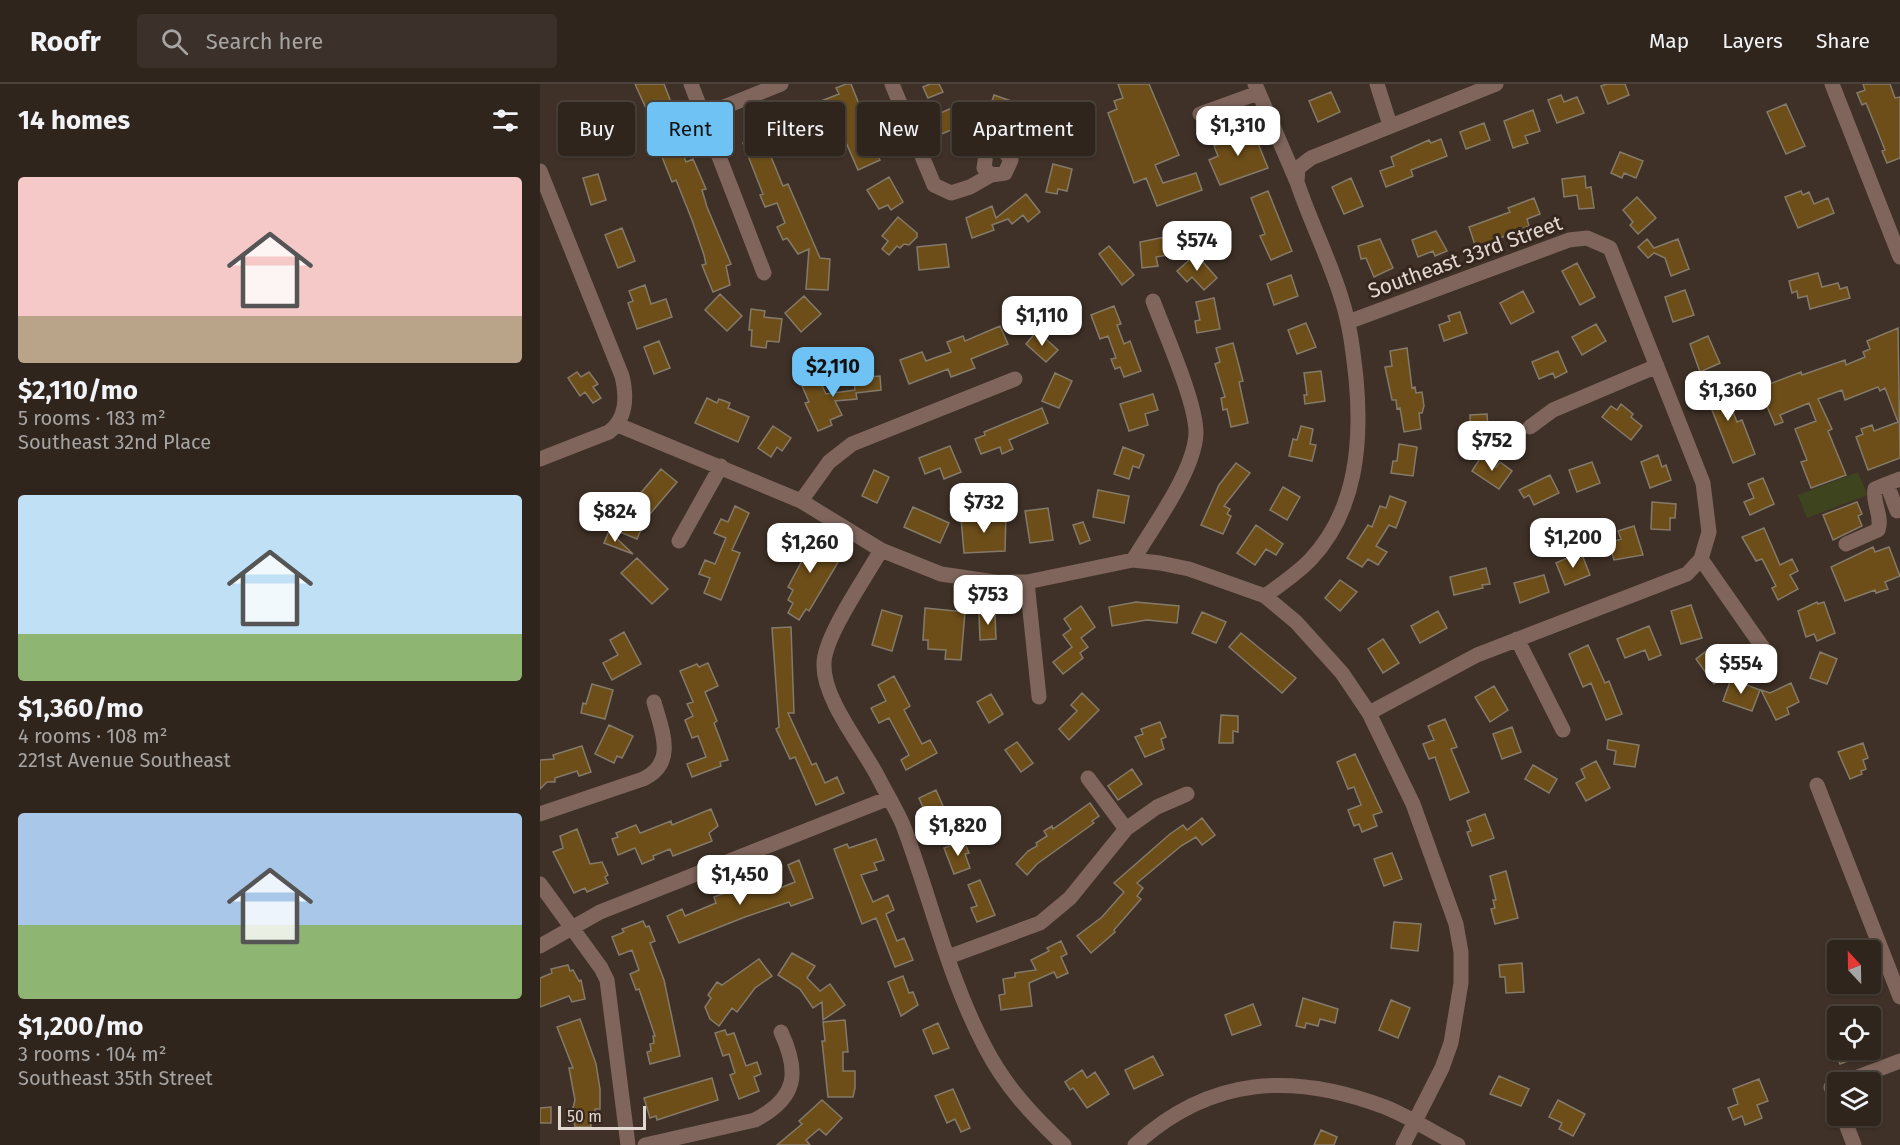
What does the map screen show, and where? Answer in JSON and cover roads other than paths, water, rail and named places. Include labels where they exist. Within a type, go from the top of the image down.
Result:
[{"type":"street","points":[[692,84],[699,102]]},
{"type":"street","points":[[733,103],[781,84]]},
{"type":"street","points":[[892,84],[934,185],[951,193],[991,175]]},
{"type":"street","points":[[1377,84],[1390,125]]},
{"type":"street","points":[[1297,175],[1311,158],[1496,84]]},
{"type":"street","points":[[1832,84],[1900,257]]},
{"type":"street","points":[[1200,114],[1256,88],[1297,175],[1348,322],[1358,401],[1357,453],[1351,486],[1342,511],[1312,558],[1265,596]]},
{"type":"street","points":[[720,156],[764,273]]},
{"type":"street","points":[[540,171],[622,376],[625,399],[618,425],[603,435],[540,459]]},
{"type":"street","name":"Southeast 33rd Street","points":[[1348,322],[1569,240],[1596,240],[1610,248],[1616,257],[1657,366]]},
{"type":"street","points":[[1134,560],[1187,469],[1196,432],[1193,412],[1153,302]]},
{"type":"street","points":[[1369,713],[1477,655],[1687,574],[1701,559],[1709,532],[1703,483],[1657,366],[1552,410],[1530,428]]},
{"type":"street","points":[[801,501],[829,462],[852,444],[1015,379]]},
{"type":"street","points":[[618,425],[801,501],[881,550],[941,574],[995,582],[1027,582],[1134,560],[1189,569],[1265,596],[1296,622],[1342,673],[1369,713],[1413,804],[1456,924],[1461,952],[1461,983],[1451,1043],[1403,1145]]},
{"type":"street","points":[[679,541],[721,466]]},
{"type":"street","points":[[1846,544],[1878,530],[1881,522],[1874,495],[1875,489],[1894,482],[1897,511]]},
{"type":"street","points":[[881,550],[832,636],[824,664],[824,676],[836,704],[902,823],[948,957],[984,1046],[1005,1081],[1027,1110],[1064,1145]]},
{"type":"street","points":[[1701,559],[1768,655]]},
{"type":"street","points":[[1027,582],[1039,697]]},
{"type":"street","points":[[1517,639],[1563,730]]},
{"type":"street","points":[[540,814],[643,779],[657,770],[665,753],[665,743],[654,702]]},
{"type":"street","points":[[1088,778],[1126,829]]},
{"type":"street","points":[[1817,785],[1900,997]]},
{"type":"street","points":[[948,957],[1026,930],[1056,911],[1126,829],[1157,807],[1187,794]]},
{"type":"street","points":[[540,946],[600,912],[889,798]]},
{"type":"street","points":[[540,884],[601,968],[611,994],[628,1145]]},
{"type":"street","points":[[645,1145],[755,1120],[770,1112],[780,1103],[794,1078],[789,1049],[781,1032]]},
{"type":"street","points":[[1871,1072],[1900,1061]]},
{"type":"street","points":[[1135,1145],[1168,1119],[1192,1106],[1236,1090],[1261,1085],[1312,1086],[1338,1091],[1388,1108],[1458,1145]]},
{"type":"street","points":[[1847,1126],[1854,1145]]}]
